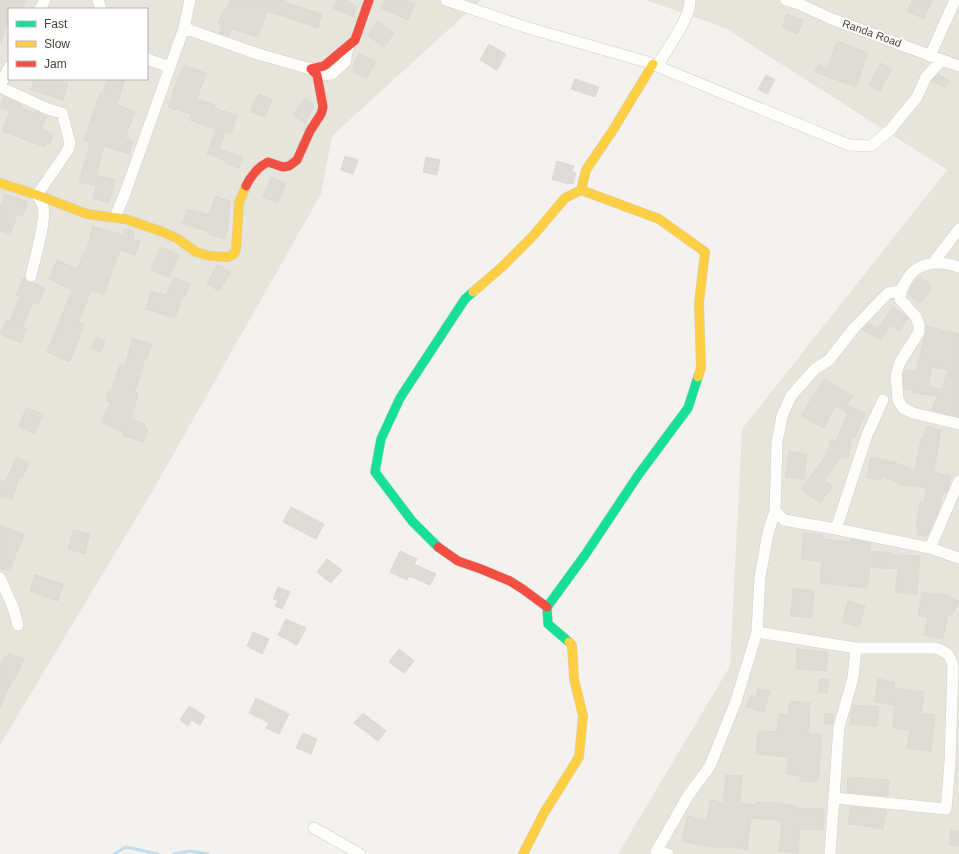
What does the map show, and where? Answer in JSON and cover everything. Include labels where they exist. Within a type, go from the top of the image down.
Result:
[{"type":"street","points":[[115,217],[127,189],[184,28],[190,0]]},
{"type":"street","points":[[184,28],[314,72],[332,74],[345,62],[348,46],[358,33],[369,0]]},
{"type":"street","points":[[446,0],[525,27],[655,65],[848,145],[871,146],[891,129],[917,97],[926,77],[942,60]]},
{"type":"street","points":[[581,190],[586,170],[655,65],[674,39],[686,14],[690,0]]},
{"type":"street","name":"Randa Road","points":[[786,0],[959,66]]},
{"type":"street","points":[[930,56],[955,0]]},
{"type":"street","points":[[148,59],[170,67]]},
{"type":"street","points":[[8,69],[0,87],[48,109],[62,113],[70,143],[68,150],[37,195]]},
{"type":"street","points":[[0,182],[86,214],[115,217],[163,232],[178,239],[196,252],[210,256],[228,256],[234,254],[236,250],[240,203],[248,180],[263,164],[268,162],[284,167],[289,166],[297,160],[310,131],[321,114],[324,107],[314,72]]},
{"type":"street","points":[[523,854],[544,813],[579,757],[583,716],[574,679],[572,645],[548,624],[547,606],[585,555],[639,474],[688,408],[701,368],[699,303],[705,252],[659,219],[581,190],[565,198],[532,237],[503,266],[465,299],[400,398],[381,439],[375,472],[400,506],[433,544],[459,561],[511,581],[547,606]]},
{"type":"street","points":[[31,276],[42,229],[44,211],[37,195]]},
{"type":"street","points":[[934,263],[959,229]]},
{"type":"street","points":[[959,267],[950,264],[934,263],[920,266],[910,273],[900,291],[900,299],[916,317],[919,325],[918,332],[900,362],[896,375],[898,400],[903,408],[913,413],[959,424]]},
{"type":"street","points":[[668,854],[656,852],[688,796],[710,766],[736,701],[757,632],[760,577],[768,534],[775,511],[777,442],[782,416],[791,396],[814,369],[830,360],[854,328],[888,293],[900,291]]},
{"type":"street","points":[[836,529],[867,435],[883,400]]},
{"type":"street","points":[[930,548],[959,481]]},
{"type":"street","points":[[775,511],[784,520],[930,548],[959,558]]},
{"type":"street","points":[[0,578],[13,607],[18,625]]},
{"type":"street","points":[[757,632],[856,648],[934,648],[944,651],[951,658],[953,667],[955,764],[946,810],[835,798]]},
{"type":"street","points":[[830,854],[839,727],[853,678],[856,648]]},
{"type":"street","points":[[314,828],[360,854]]},
{"type":"shaded area","points":[[0,0],[481,0],[332,136],[321,194],[152,492],[0,745]]},
{"type":"shaded area","points":[[646,0],[959,0],[959,854],[618,854],[730,666],[742,429],[947,170],[725,28]]},
{"type":"building","points":[[0,0],[25,0],[23,8],[8,8],[8,24],[0,42]]},
{"type":"building","points":[[230,0],[281,0],[322,14],[318,28],[267,11],[258,37],[232,29],[229,36],[219,33],[222,25],[218,24],[223,11],[225,11]]},
{"type":"building","points":[[336,0],[347,0],[357,7],[353,17],[333,8]]},
{"type":"building","points":[[384,0],[406,0],[415,4],[408,20],[381,8]]},
{"type":"building","points":[[912,0],[932,0],[924,19],[907,11]]},
{"type":"building","points":[[787,14],[803,20],[798,34],[782,27]]},
{"type":"building","points":[[378,21],[394,33],[384,47],[368,36]]},
{"type":"building","points":[[837,41],[868,53],[856,87],[815,72],[818,64],[827,69]]},
{"type":"building","points":[[489,44],[506,54],[497,70],[480,60]]},
{"type":"building","points":[[359,53],[376,62],[366,79],[353,72],[355,68],[352,67]]},
{"type":"building","points":[[881,63],[892,69],[880,91],[868,85]]},
{"type":"building","points":[[183,65],[206,73],[197,99],[215,105],[214,108],[237,115],[231,134],[225,132],[219,149],[243,157],[239,168],[225,163],[226,161],[207,154],[216,129],[189,120],[191,114],[168,107]]},
{"type":"building","points":[[938,74],[949,80],[945,87],[932,81]]},
{"type":"building","points":[[766,75],[775,80],[767,94],[758,89]]},
{"type":"building","points":[[575,79],[599,87],[595,97],[571,89]]},
{"type":"building","points":[[34,80],[58,80],[68,83],[63,100],[31,90]]},
{"type":"building","points":[[108,80],[125,80],[117,105],[135,111],[125,138],[133,141],[129,154],[104,146],[96,175],[115,180],[109,203],[93,198],[96,186],[79,182],[90,143],[84,141],[94,109],[101,92],[103,92]]},
{"type":"building","points":[[259,94],[272,99],[265,117],[250,112],[256,96],[258,97]]},
{"type":"building","points":[[4,96],[22,105],[21,108],[35,113],[36,111],[47,117],[41,129],[53,134],[50,143],[47,142],[45,147],[2,131],[10,111],[0,108]]},
{"type":"building","points":[[305,98],[313,103],[314,107],[305,123],[293,115]]},
{"type":"building","points":[[345,156],[358,160],[353,174],[341,170]]},
{"type":"building","points":[[426,157],[440,160],[437,175],[423,172]]},
{"type":"building","points":[[557,161],[574,166],[572,172],[576,173],[573,184],[552,179]]},
{"type":"building","points":[[271,177],[286,183],[278,203],[263,197]]},
{"type":"building","points":[[5,194],[28,202],[22,216],[17,215],[10,235],[0,231],[0,209]]},
{"type":"building","points":[[215,196],[230,201],[228,228],[225,239],[209,234],[210,232],[182,224],[187,209],[209,215]]},
{"type":"building","points":[[93,226],[123,235],[125,228],[134,232],[133,239],[140,241],[135,255],[120,250],[104,295],[91,290],[79,322],[84,324],[70,362],[47,352],[72,290],[49,279],[57,260],[77,269],[84,252],[86,253]]},
{"type":"building","points":[[160,247],[179,255],[170,277],[151,270]]},
{"type":"building","points":[[217,265],[231,272],[219,291],[207,284]]},
{"type":"building","points":[[174,277],[190,284],[184,298],[182,297],[175,318],[146,309],[151,291],[166,295]]},
{"type":"building","points":[[920,277],[931,285],[929,288],[931,290],[920,303],[908,294],[916,279],[919,280]]},
{"type":"building","points":[[23,278],[29,283],[45,288],[38,304],[33,302],[23,327],[27,329],[21,343],[0,334],[6,320],[10,321],[20,296],[16,295]]},
{"type":"building","points":[[893,307],[908,318],[899,331],[890,325],[881,340],[862,330],[869,323],[878,328]]},
{"type":"building","points":[[927,326],[959,334],[959,417],[932,410],[937,396],[912,393],[913,390],[904,389],[903,376],[905,370],[916,372]],"holes":[[[931,367],[948,370],[942,390],[929,386]]]},
{"type":"building","points":[[96,337],[105,341],[100,352],[91,348]]},
{"type":"building","points":[[133,338],[152,344],[147,359],[145,358],[135,392],[138,393],[131,419],[145,424],[144,427],[148,429],[144,442],[123,436],[124,433],[101,422],[111,402],[106,401],[108,392],[111,392],[120,365],[124,367]]},
{"type":"building","points":[[824,379],[853,396],[847,405],[866,413],[855,437],[852,436],[848,458],[841,457],[824,480],[833,486],[820,503],[801,489],[827,454],[831,440],[836,441],[848,413],[835,406],[824,428],[801,416]]},
{"type":"building","points":[[26,408],[43,414],[35,434],[19,427]]},
{"type":"building","points":[[926,426],[941,430],[934,472],[951,476],[947,492],[943,491],[940,507],[927,536],[917,535],[919,528],[916,527],[920,503],[924,503],[927,488],[902,485],[882,476],[881,481],[867,477],[871,457],[894,462],[915,471],[921,438],[923,439]]},
{"type":"building","points":[[789,451],[807,454],[804,479],[786,477]]},
{"type":"building","points":[[16,457],[29,462],[22,479],[19,477],[12,500],[0,497],[0,480],[6,482]]},
{"type":"building","points":[[291,507],[324,524],[316,539],[283,522]]},
{"type":"building","points":[[0,525],[24,534],[10,571],[0,568]]},
{"type":"building","points":[[73,530],[90,534],[85,554],[68,549]]},
{"type":"building","points":[[804,533],[822,535],[822,539],[851,542],[851,539],[871,543],[870,551],[891,553],[891,555],[920,556],[917,595],[895,592],[898,569],[870,567],[867,588],[820,583],[822,562],[801,559]]},
{"type":"building","points":[[400,551],[417,559],[414,564],[436,574],[430,585],[409,576],[407,580],[390,572]]},
{"type":"building","points":[[327,559],[342,570],[331,583],[317,572]]},
{"type":"building","points":[[35,575],[63,584],[58,601],[30,591]]},
{"type":"building","points":[[278,587],[290,592],[282,609],[275,606],[278,600],[273,599]]},
{"type":"building","points":[[793,588],[814,591],[812,618],[791,616]]},
{"type":"building","points":[[922,592],[941,595],[942,593],[959,601],[952,616],[948,614],[943,639],[924,635],[928,617],[918,616]]},
{"type":"building","points":[[848,601],[865,606],[859,627],[842,622]]},
{"type":"building","points":[[286,619],[306,628],[297,645],[278,635]]},
{"type":"building","points":[[253,632],[269,639],[262,654],[247,646]]},
{"type":"building","points":[[399,649],[414,661],[404,673],[389,662]]},
{"type":"building","points":[[797,649],[828,652],[826,671],[796,669]]},
{"type":"building","points":[[9,653],[24,659],[15,679],[13,678],[0,708],[0,667],[4,656],[7,657]]},
{"type":"building","points":[[820,679],[829,680],[827,693],[818,692]]},
{"type":"building","points":[[878,679],[895,682],[894,688],[924,692],[921,713],[935,715],[931,751],[907,748],[910,730],[893,728],[895,705],[875,702]]},
{"type":"building","points":[[758,689],[770,691],[764,712],[746,707],[750,696],[756,698]]},
{"type":"building","points":[[256,698],[289,714],[279,734],[266,728],[269,723],[249,713]]},
{"type":"building","points":[[790,701],[810,703],[808,734],[821,734],[818,782],[800,781],[800,776],[787,774],[788,757],[756,754],[758,731],[776,732],[779,714],[788,715]]},
{"type":"building","points":[[853,705],[879,707],[877,726],[850,724]]},
{"type":"building","points":[[189,706],[205,716],[200,725],[191,720],[188,726],[180,720]]},
{"type":"building","points":[[363,713],[386,731],[378,741],[354,723]]},
{"type":"building","points":[[825,713],[833,714],[833,724],[824,724]]},
{"type":"building","points":[[303,733],[317,739],[311,754],[296,748]]},
{"type":"building","points":[[726,775],[742,776],[740,803],[756,805],[757,802],[776,803],[797,806],[797,808],[824,809],[823,830],[800,829],[798,853],[779,851],[782,822],[778,822],[778,820],[751,818],[747,849],[726,846],[726,848],[700,845],[682,841],[688,816],[706,821],[711,800],[723,803]]},
{"type":"building","points":[[848,777],[889,780],[888,796],[847,792]]},
{"type":"building","points":[[850,807],[886,810],[883,829],[848,824]]},
{"type":"building","points":[[951,830],[959,831],[959,846],[949,845]]},
{"type":"waterway","points":[[114,854],[126,847],[158,854]]},
{"type":"waterway","points":[[174,854],[190,851],[208,854]]},
{"type":"traffic: fast","points":[[438,547],[412,521],[375,472],[381,439],[400,398],[465,299],[473,292]]},
{"type":"traffic: fast","points":[[569,642],[548,624],[547,607],[585,555],[639,474],[688,408],[698,377]]},
{"type":"traffic: slow","points":[[473,292],[503,266],[532,237],[565,198],[581,190],[586,170],[613,130],[653,64]]},
{"type":"traffic: slow","points":[[0,183],[87,214],[125,219],[163,232],[178,239],[196,252],[210,256],[228,257],[234,254],[236,250],[239,203],[246,186]]},
{"type":"traffic: slow","points":[[581,190],[659,219],[705,252],[699,303],[701,368],[698,377]]},
{"type":"traffic: slow","points":[[523,854],[544,813],[579,757],[583,716],[574,679],[572,645],[569,642]]},
{"type":"traffic: jam","points":[[246,186],[255,172],[268,162],[283,167],[289,166],[297,160],[310,131],[321,114],[323,107],[317,75],[311,69],[324,66],[355,40],[369,0]]},
{"type":"traffic: jam","points":[[438,547],[458,561],[510,581],[547,607]]}]
